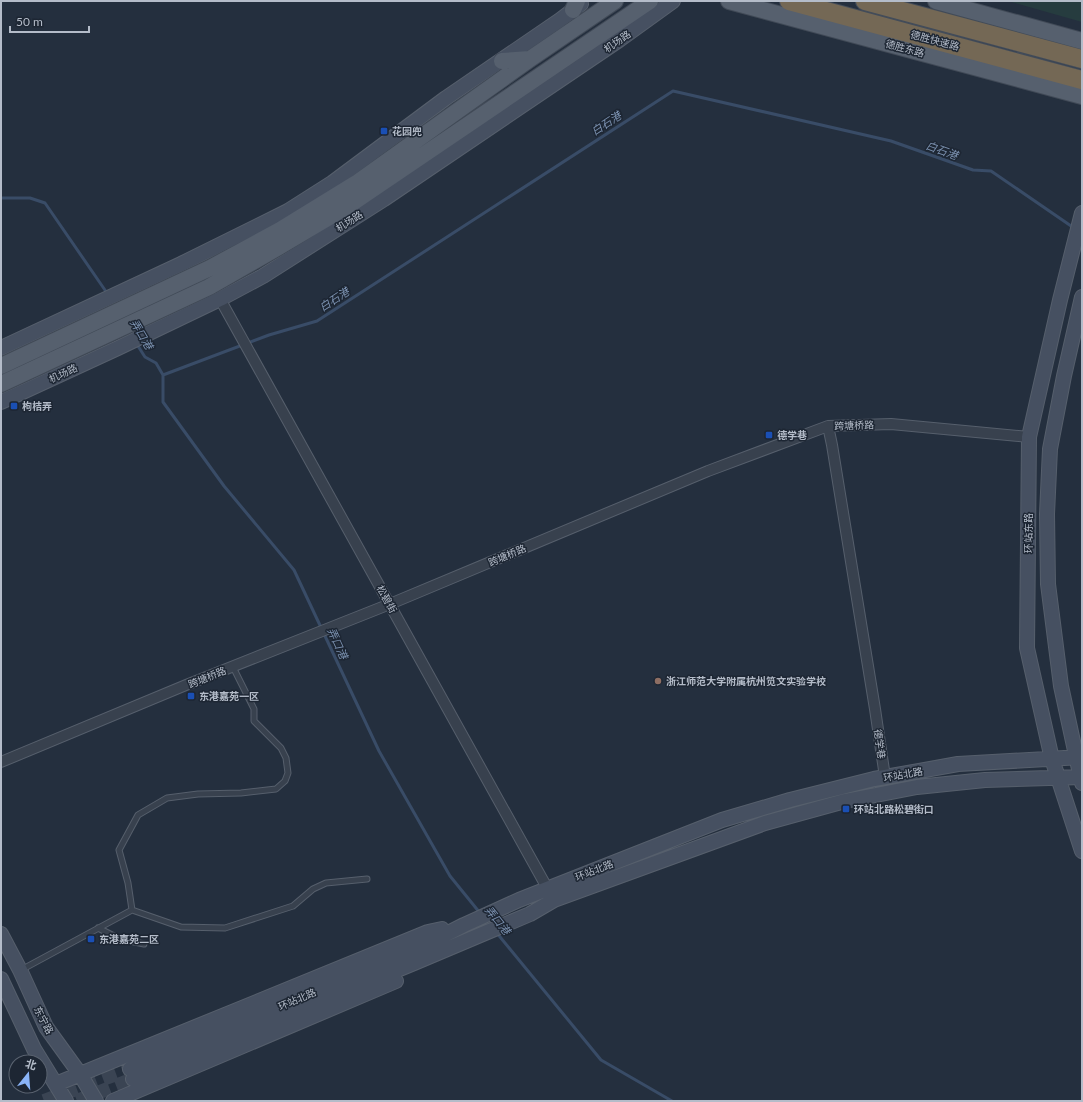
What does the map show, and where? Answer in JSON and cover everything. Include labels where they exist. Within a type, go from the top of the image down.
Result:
[{"type":"highway","name":"德胜快速路","points":[[789,1],[1082,80]]},
{"type":"highway","name":"德胜快速路","points":[[865,1],[1082,59]]},
{"type":"main road","points":[[1,348],[137,284],[183,272],[210,268],[280,230],[358,182],[530,59],[615,1]]},
{"type":"main road","name":"机场路","points":[[1,402],[220,299],[263,276],[384,199],[466,135],[650,1]]},
{"type":"main road","name":"机场路","points":[[1,384],[209,287],[466,135],[619,40],[673,1]]},
{"type":"main road","name":"德胜东路","points":[[729,1],[1082,96]]},
{"type":"main road","points":[[936,1],[1082,42]]},
{"type":"main road","points":[[1,366],[144,300],[183,272],[288,211],[332,183],[446,98],[502,60],[578,4]]},
{"type":"main road","points":[[502,60],[530,59]]},
{"type":"main road","name":"环站东路","points":[[1082,213],[1029,437],[1027,648],[1052,759],[1082,851]]},
{"type":"main road","name":"环站东路","points":[[1081,779],[1079,757],[1061,686],[1048,584],[1047,514],[1050,449],[1064,376],[1082,297]]},
{"type":"main road","name":"环站北路","points":[[1079,757],[958,764],[885,777],[790,800],[722,820],[550,894],[530,914],[400,969],[132,1074],[411,952],[464,925],[519,900],[550,894],[765,823],[846,801],[917,787],[985,780],[1059,777],[1081,779]]},
{"type":"main road","points":[[56,1084],[336,971],[428,932],[464,925]]},
{"type":"main road","name":"东宁路","points":[[1,934],[20,970],[46,1027],[80,1074],[96,1101]]},
{"type":"main road","points":[[113,1101],[455,956],[477,936]]},
{"type":"main road","name":"东宁路","points":[[1,979],[34,1049],[66,1101]]},
{"type":"street","name":"松碧街","points":[[220,299],[550,894]]},
{"type":"street","name":"跨塘桥路","points":[[1,762],[233,666],[390,604],[708,471],[828,426],[891,424],[1029,437]]},
{"type":"street","name":"德学巷","points":[[828,426],[874,701],[885,777]]},
{"type":"lane","points":[[132,910],[128,883],[119,850],[138,815],[166,798],[198,794],[241,793],[276,788],[285,781],[288,774],[286,758],[281,748],[254,721],[254,708],[233,666]]},
{"type":"lane","points":[[20,970],[132,910],[181,927],[225,928],[293,906],[314,889],[326,883],[367,878]]},
{"type":"lane","points":[[98,928],[120,939],[144,944]]},
{"type":"green space","points":[[1008,1],[1082,1],[1082,22]]},
{"type":"waterway","name":"白石港","points":[[163,375],[269,335],[317,321],[673,91],[891,141],[973,170],[991,171],[1074,228]]},
{"type":"waterway","name":"弄口港","points":[[1,198],[30,198],[45,203],[107,293]]},
{"type":"waterway","name":"弄口港","points":[[136,343],[145,357],[156,363],[163,375],[163,402],[224,486],[294,570],[379,751],[450,876],[480,913]]},
{"type":"waterway","name":"弄口港","points":[[496,932],[601,1060],[672,1101]]},
{"type":"tunnel","points":[[44,1101],[130,1069]]},
{"type":"tunnel","points":[[77,1101],[133,1079]]},
{"type":"place","name":"花园兜","points":[[384,131]]},
{"type":"place","name":"枸桔弄","points":[[14,406]]},
{"type":"place","name":"德学巷","points":[[769,435]]},
{"type":"place","name":"浙江师范大学附属杭州笕文实验学校","points":[[658,681]]},
{"type":"place","name":"东港嘉苑一区","points":[[191,696]]},
{"type":"place","name":"环站北路松碧街口","points":[[846,809]]},
{"type":"place","name":"东港嘉苑二区","points":[[91,939]]}]
